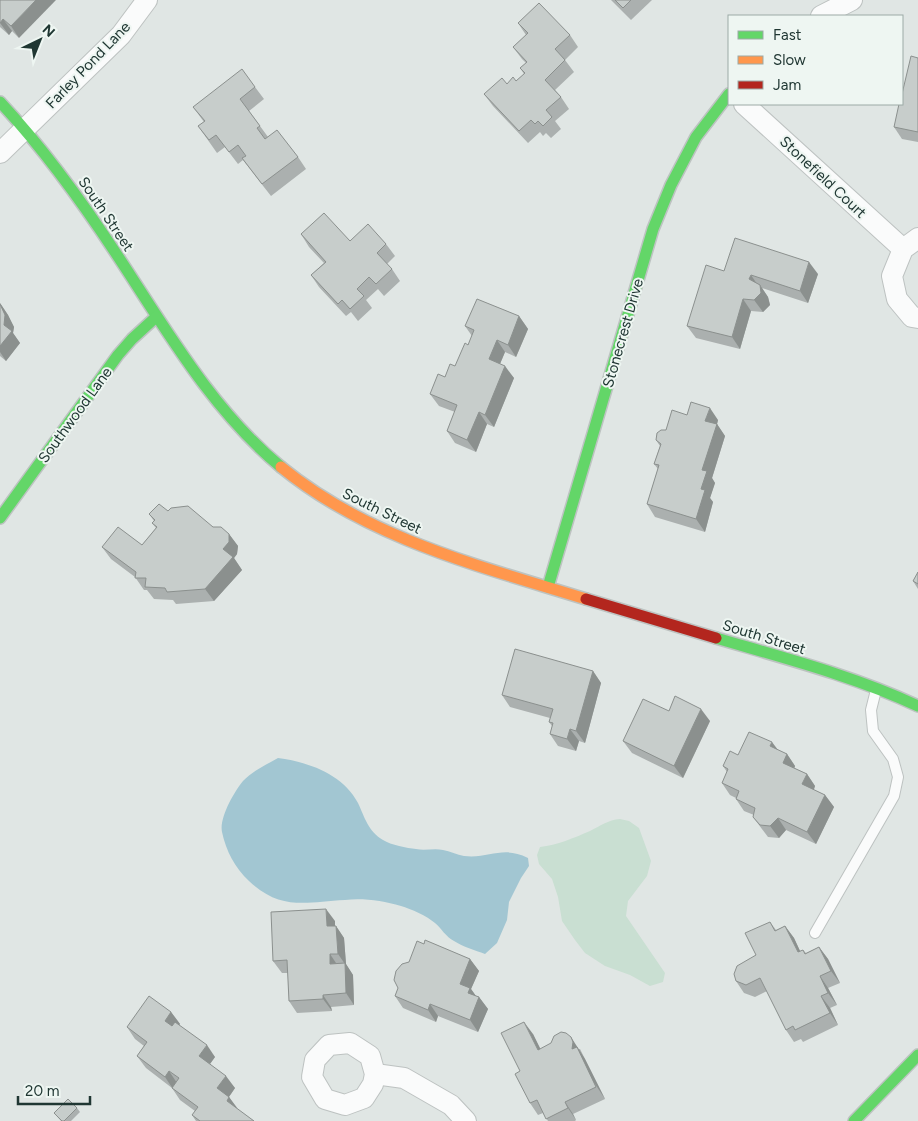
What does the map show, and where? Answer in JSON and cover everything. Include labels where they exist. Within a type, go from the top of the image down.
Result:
[{"type":"street","name":"Farley Pond Lane","points":[[26,128],[121,35],[147,0]]},
{"type":"street","points":[[823,15],[852,0]]},
{"type":"street","name":"Stonecrest Drive","points":[[548,587],[653,229],[671,185],[696,137],[728,95]]},
{"type":"street","name":"South Street","points":[[0,102],[26,128],[81,203],[156,317],[208,390],[243,431],[269,457],[315,493],[375,527],[454,560],[822,670],[918,706]]},
{"type":"street","name":"Stonefield Court","points":[[745,105],[910,244],[892,276],[896,299],[912,317],[918,318]]},
{"type":"street","points":[[0,153],[26,128]]},
{"type":"street","name":"Southwood Lane","points":[[0,518],[123,350],[156,317]]},
{"type":"street","points":[[854,1121],[918,1055]]},
{"type":"street","points":[[375,1074],[404,1078],[452,1105],[466,1121]]},
{"type":"lane","points":[[816,933],[894,796],[898,777],[893,759],[873,732],[871,710],[876,689]]},
{"type":"green space","points":[[620,819],[629,821],[639,828],[651,861],[647,876],[628,901],[626,916],[665,973],[663,982],[650,986],[630,975],[605,966],[585,953],[562,921],[558,897],[552,879],[539,864],[537,855],[540,847],[565,841],[608,822]]},
{"type":"water","points":[[278,758],[313,766],[334,777],[351,793],[374,833],[390,843],[419,850],[443,850],[464,856],[481,856],[503,852],[519,854],[528,858],[529,866],[509,902],[507,920],[497,943],[485,954],[458,943],[448,937],[432,920],[401,906],[380,901],[352,899],[306,903],[283,901],[261,891],[249,881],[235,865],[226,846],[222,832],[223,820],[235,792],[243,781],[255,771]]},
{"type":"building","points":[[0,0],[36,0],[11,26],[3,19],[0,23]]},
{"type":"building","points":[[615,0],[631,0],[623,8]]},
{"type":"building","points":[[539,3],[570,35],[555,49],[565,60],[545,80],[561,97],[546,110],[552,117],[543,126],[538,121],[535,124],[531,120],[519,131],[484,94],[502,78],[507,84],[513,77],[516,81],[525,73],[520,68],[527,62],[513,47],[528,33],[518,23]]},
{"type":"building","points":[[911,56],[918,58],[918,132],[894,127],[899,105],[903,105],[903,90]]},
{"type":"building","points":[[242,69],[255,87],[240,99],[260,126],[257,128],[265,139],[277,130],[298,157],[262,184],[242,158],[246,156],[238,145],[229,152],[216,135],[209,140],[198,126],[205,121],[193,107]]},
{"type":"building","points":[[324,213],[350,241],[368,224],[386,244],[377,253],[392,269],[376,284],[369,277],[357,289],[364,296],[350,309],[342,300],[338,304],[311,275],[326,262],[301,234]]},
{"type":"building","points":[[735,238],[809,262],[800,291],[751,275],[749,279],[760,285],[761,293],[754,300],[743,299],[732,337],[687,326],[706,265],[724,271]]},
{"type":"building","points":[[477,299],[519,316],[508,345],[497,340],[489,359],[505,366],[485,415],[479,412],[467,440],[447,431],[457,405],[430,394],[438,374],[445,377],[450,364],[455,366],[465,343],[468,345],[474,330],[465,326]]},
{"type":"building","points":[[0,304],[5,315],[4,325],[12,331],[0,346]]},
{"type":"building","points":[[691,402],[710,408],[705,421],[717,424],[702,470],[707,471],[701,489],[705,490],[696,519],[647,504],[659,465],[654,464],[661,444],[656,440],[657,433],[661,430],[666,430],[672,410],[687,415]]},
{"type":"building","points":[[159,504],[168,511],[171,508],[188,506],[213,527],[221,527],[229,534],[229,542],[223,549],[233,557],[205,589],[167,592],[165,588],[145,587],[146,578],[135,578],[136,572],[102,547],[118,527],[142,545],[157,527],[152,523],[155,520],[149,514]]},
{"type":"building","points":[[918,572],[918,584],[913,581]]},
{"type":"building","points":[[515,649],[593,671],[576,731],[570,729],[567,739],[550,734],[553,723],[549,722],[553,709],[502,695]]},
{"type":"building","points":[[675,696],[701,709],[674,766],[623,741],[643,699],[669,711]]},
{"type":"building","points":[[749,732],[772,742],[770,746],[787,754],[783,763],[807,774],[802,784],[825,795],[807,832],[778,818],[770,826],[760,825],[753,817],[755,808],[736,799],[739,791],[722,783],[728,769],[723,766],[730,751],[738,755]]},
{"type":"building","points":[[326,909],[327,926],[336,926],[338,954],[330,954],[330,964],[345,963],[346,993],[323,995],[323,999],[289,1001],[287,960],[273,961],[271,912]]},
{"type":"building","points":[[770,922],[775,931],[785,926],[798,952],[803,950],[805,954],[819,947],[831,971],[820,976],[828,993],[821,996],[830,1013],[795,1030],[793,1026],[786,1030],[760,978],[746,985],[736,981],[734,974],[737,966],[756,955],[745,933]]},
{"type":"building","points":[[425,940],[470,959],[460,984],[470,988],[468,993],[479,997],[470,1020],[430,1004],[428,1010],[395,996],[398,988],[394,980],[396,971],[402,964],[409,962],[417,941],[424,944]]},
{"type":"building","points":[[149,996],[171,1012],[165,1021],[172,1026],[175,1022],[207,1045],[199,1056],[226,1076],[217,1088],[229,1097],[227,1101],[254,1121],[200,1121],[192,1115],[198,1107],[172,1088],[179,1078],[169,1071],[165,1077],[137,1056],[147,1042],[127,1027]]},
{"type":"building","points":[[524,1022],[538,1050],[551,1043],[554,1036],[561,1032],[571,1037],[573,1042],[572,1049],[577,1047],[596,1087],[565,1102],[568,1108],[546,1119],[537,1100],[530,1103],[515,1074],[520,1071],[501,1033]]},
{"type":"building","points":[[68,1099],[77,1108],[62,1121],[54,1113]]},
{"type":"traffic: fast","points":[[548,587],[653,229],[671,185],[696,137],[728,95]]},
{"type":"traffic: fast","points":[[0,102],[33,139],[77,197],[192,369],[234,421],[256,445],[281,467]]},
{"type":"traffic: fast","points":[[0,518],[118,355],[156,317]]},
{"type":"traffic: fast","points":[[716,638],[844,677],[918,706]]},
{"type":"traffic: fast","points":[[854,1121],[918,1055]]},
{"type":"traffic: slow","points":[[281,467],[315,492],[388,532],[466,562],[586,599]]},
{"type":"traffic: jam","points":[[586,599],[716,638]]}]
